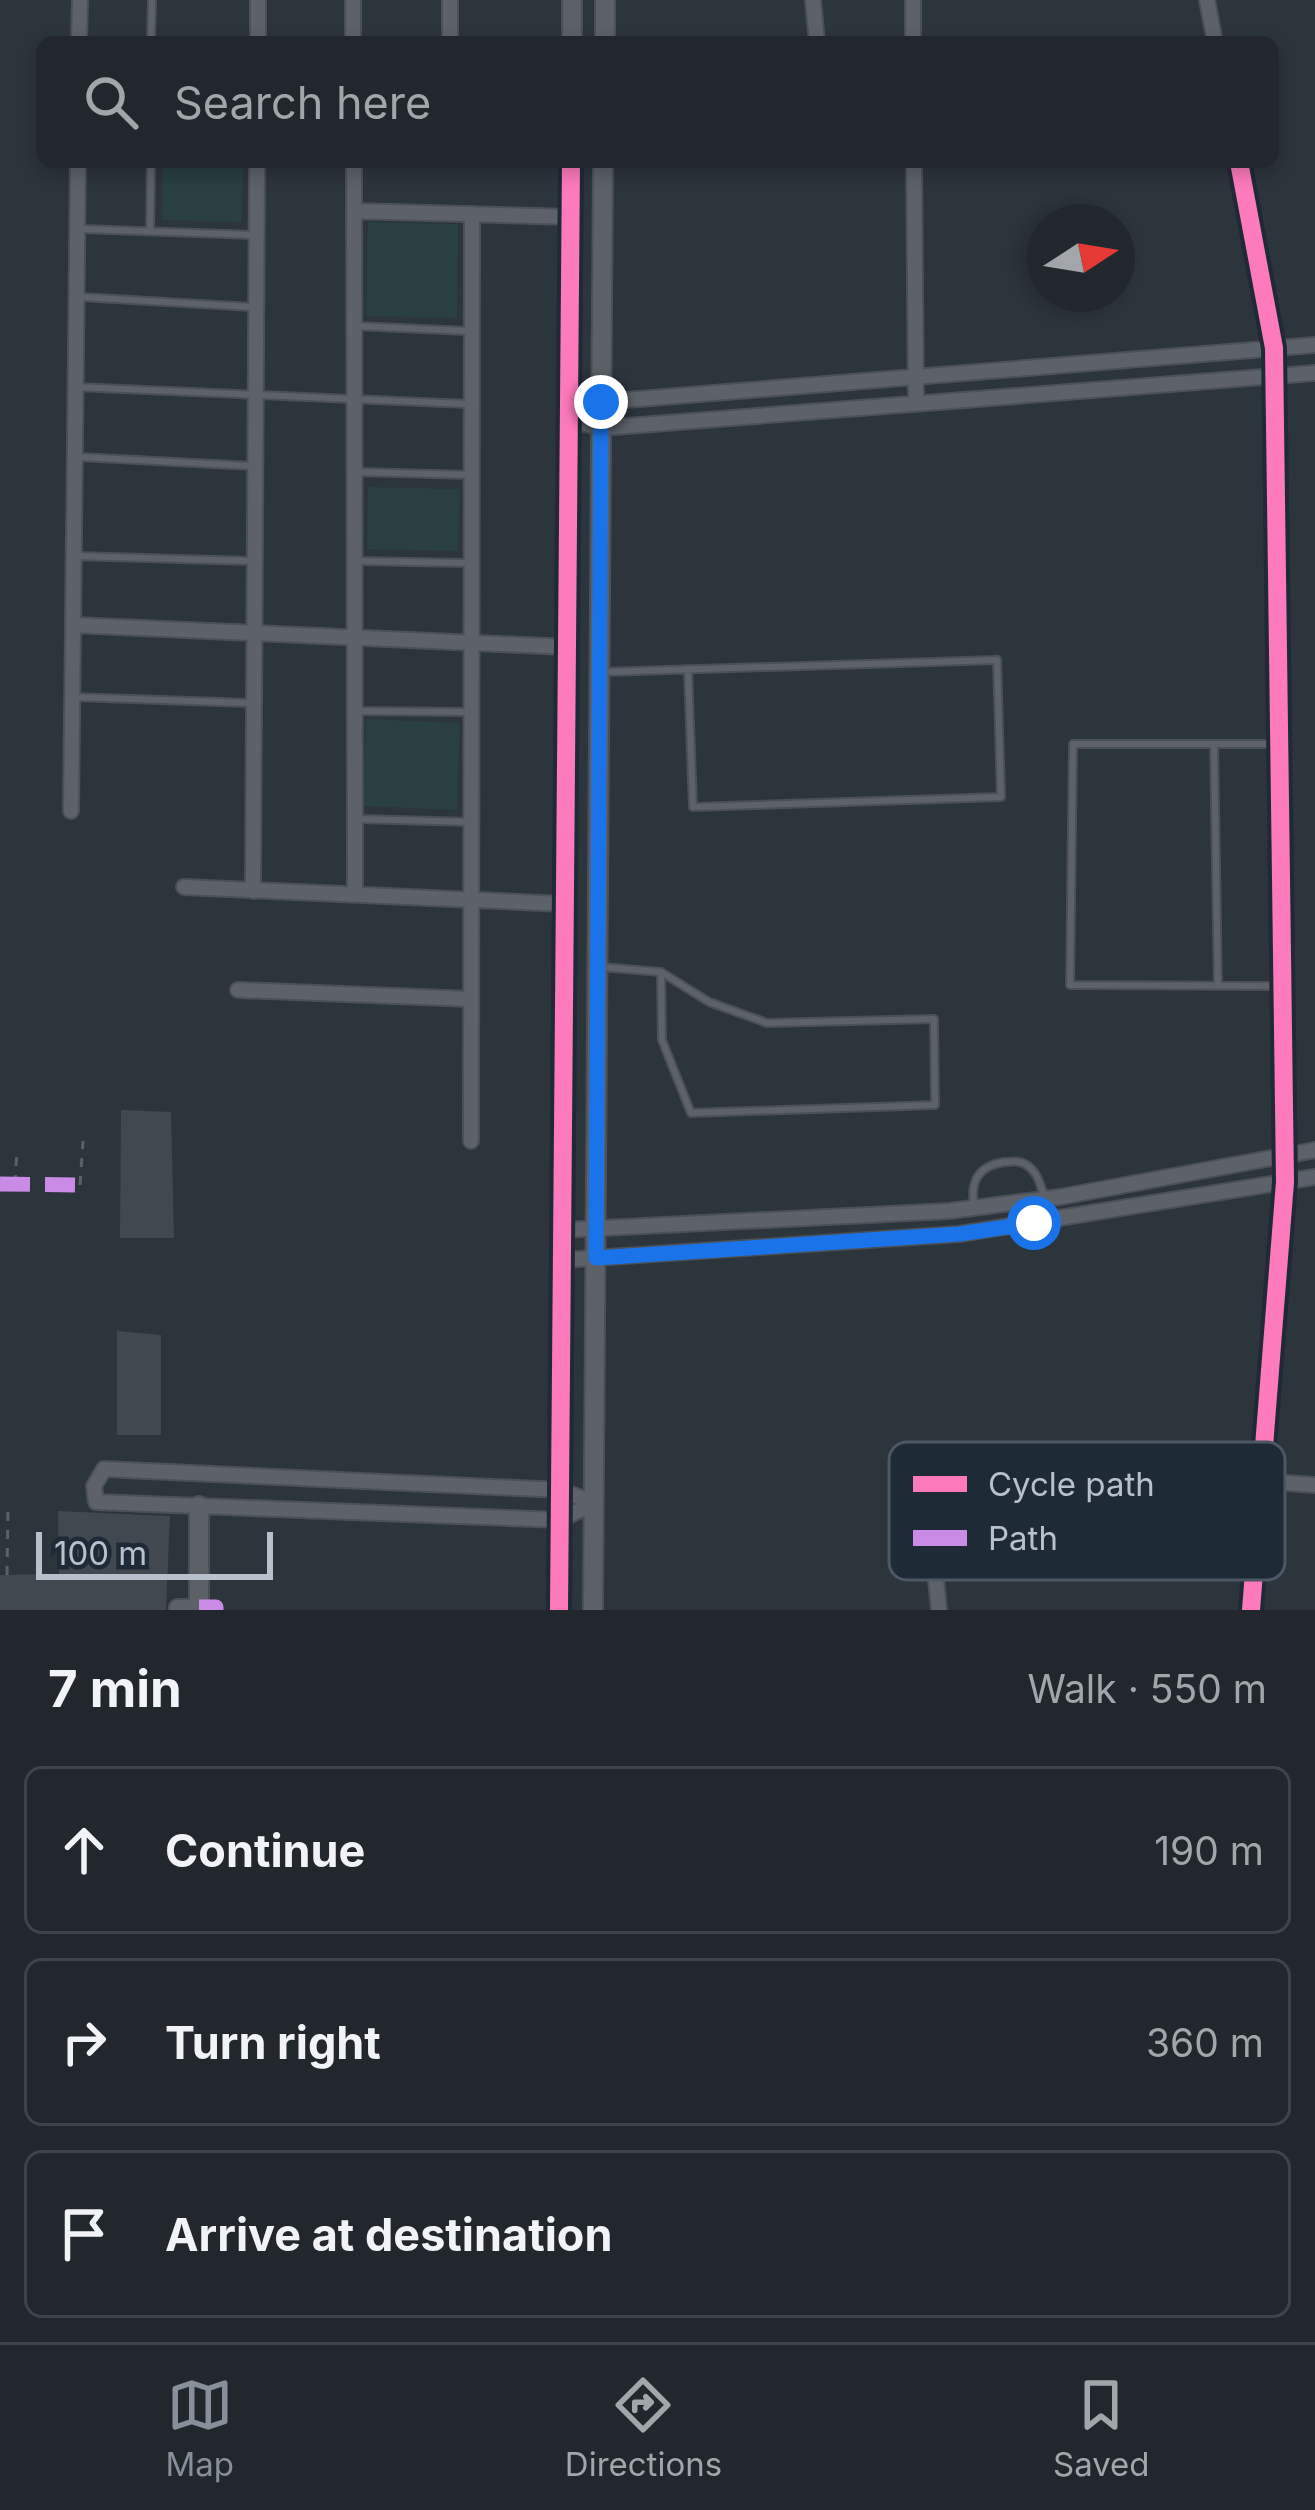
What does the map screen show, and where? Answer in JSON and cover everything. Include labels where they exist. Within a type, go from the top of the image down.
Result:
[{"type":"street","points":[[79,36],[80,0]]},
{"type":"street","points":[[258,0],[258,36]]},
{"type":"street","points":[[353,0],[353,36]]},
{"type":"street","points":[[450,0],[450,36]]},
{"type":"street","points":[[572,0],[572,36]]},
{"type":"street","points":[[605,0],[605,36]]},
{"type":"street","points":[[813,0],[816,36]]},
{"type":"street","points":[[913,0],[913,36]]},
{"type":"street","points":[[1207,0],[1214,36]]},
{"type":"street","points":[[71,812],[78,168]]},
{"type":"street","points":[[253,890],[257,168]]},
{"type":"street","points":[[353,168],[355,896]]},
{"type":"street","points":[[560,1610],[571,168]]},
{"type":"street","points":[[593,1610],[603,168]]},
{"type":"street","points":[[914,168],[916,404]]},
{"type":"street","points":[[1239,168],[1274,348],[1286,1182],[1265,1442]]},
{"type":"street","points":[[354,211],[571,217]]},
{"type":"street","points":[[471,1141],[472,214]]},
{"type":"street","points":[[569,420],[601,402],[1315,345]]},
{"type":"street","points":[[1016,396],[1048,366]]},
{"type":"street","points":[[569,420],[601,428],[1315,373]]},
{"type":"street","points":[[74,625],[567,647]]},
{"type":"street","points":[[184,887],[565,904]]},
{"type":"street","points":[[238,990],[471,999]]},
{"type":"street","points":[[563,1230],[974,1208],[1315,1150]]},
{"type":"street","points":[[562,1259],[959,1234],[1315,1177]]},
{"type":"street","points":[[104,1469],[561,1490],[594,1504],[560,1520],[96,1502],[94,1486],[104,1469]]},
{"type":"street","points":[[1285,1482],[1315,1485]]},
{"type":"street","points":[[177,1610],[177,1606],[199,1607],[199,1506]]},
{"type":"street","points":[[936,1580],[939,1610]]},
{"type":"street","points":[[1251,1610],[1254,1580]]},
{"type":"lane","points":[[152,0],[152,36]]},
{"type":"lane","points":[[151,168],[151,231]]},
{"type":"lane","points":[[78,229],[256,235]]},
{"type":"lane","points":[[77,297],[256,308]]},
{"type":"lane","points":[[354,326],[472,332]]},
{"type":"lane","points":[[76,387],[472,404]]},
{"type":"lane","points":[[76,457],[255,466]]},
{"type":"lane","points":[[354,472],[471,475]]},
{"type":"lane","points":[[75,556],[254,561]]},
{"type":"lane","points":[[354,561],[471,562]]},
{"type":"lane","points":[[599,672],[688,669],[997,659],[1001,797],[693,807],[688,669]]},
{"type":"lane","points":[[74,697],[254,703]]},
{"type":"lane","points":[[355,711],[471,712]]},
{"type":"lane","points":[[1280,744],[1073,744],[1070,986],[1283,986]]},
{"type":"lane","points":[[1214,744],[1218,986]]},
{"type":"lane","points":[[355,818],[471,822]]},
{"type":"lane","points":[[598,967],[661,972],[709,1002],[766,1023],[934,1019],[935,1105],[691,1113],[662,1040],[661,972]]},
{"type":"lane","points":[[974,1208],[974,1182],[980,1171],[1013,1161],[1023,1162],[1034,1173],[1045,1199]]},
{"type":"path","points":[[80,1185],[82,1141]]},
{"type":"path","points":[[15,1184],[17,1149]]},
{"type":"path","points":[[7,1575],[8,1509]]},
{"type":"green space","points":[[163,168],[243,168],[242,222],[162,220]]},
{"type":"green space","points":[[368,222],[458,224],[457,318],[366,316]]},
{"type":"green space","points":[[368,487],[460,489],[458,551],[367,549]]},
{"type":"green space","points":[[366,719],[460,723],[457,810],[363,806]]},
{"type":"building","points":[[121,1110],[171,1112],[174,1238],[120,1238]]},
{"type":"building","points":[[117,1331],[161,1335],[161,1435],[117,1435]]},
{"type":"building","points":[[58,1511],[170,1516],[166,1610],[0,1610],[0,1575],[59,1574]]},
{"type":"marked path","points":[[0,1184],[80,1185]]},
{"type":"marked path","points":[[199,1607],[216,1610]]},
{"type":"cycle path","points":[[559,1610],[571,168]]},
{"type":"cycle path","points":[[1240,168],[1274,348],[1285,1182],[1264,1442]]},
{"type":"cycle path","points":[[1251,1610],[1253,1580]]},
{"type":"route","points":[[601,402],[596,1258],[959,1234],[1034,1223]]}]
